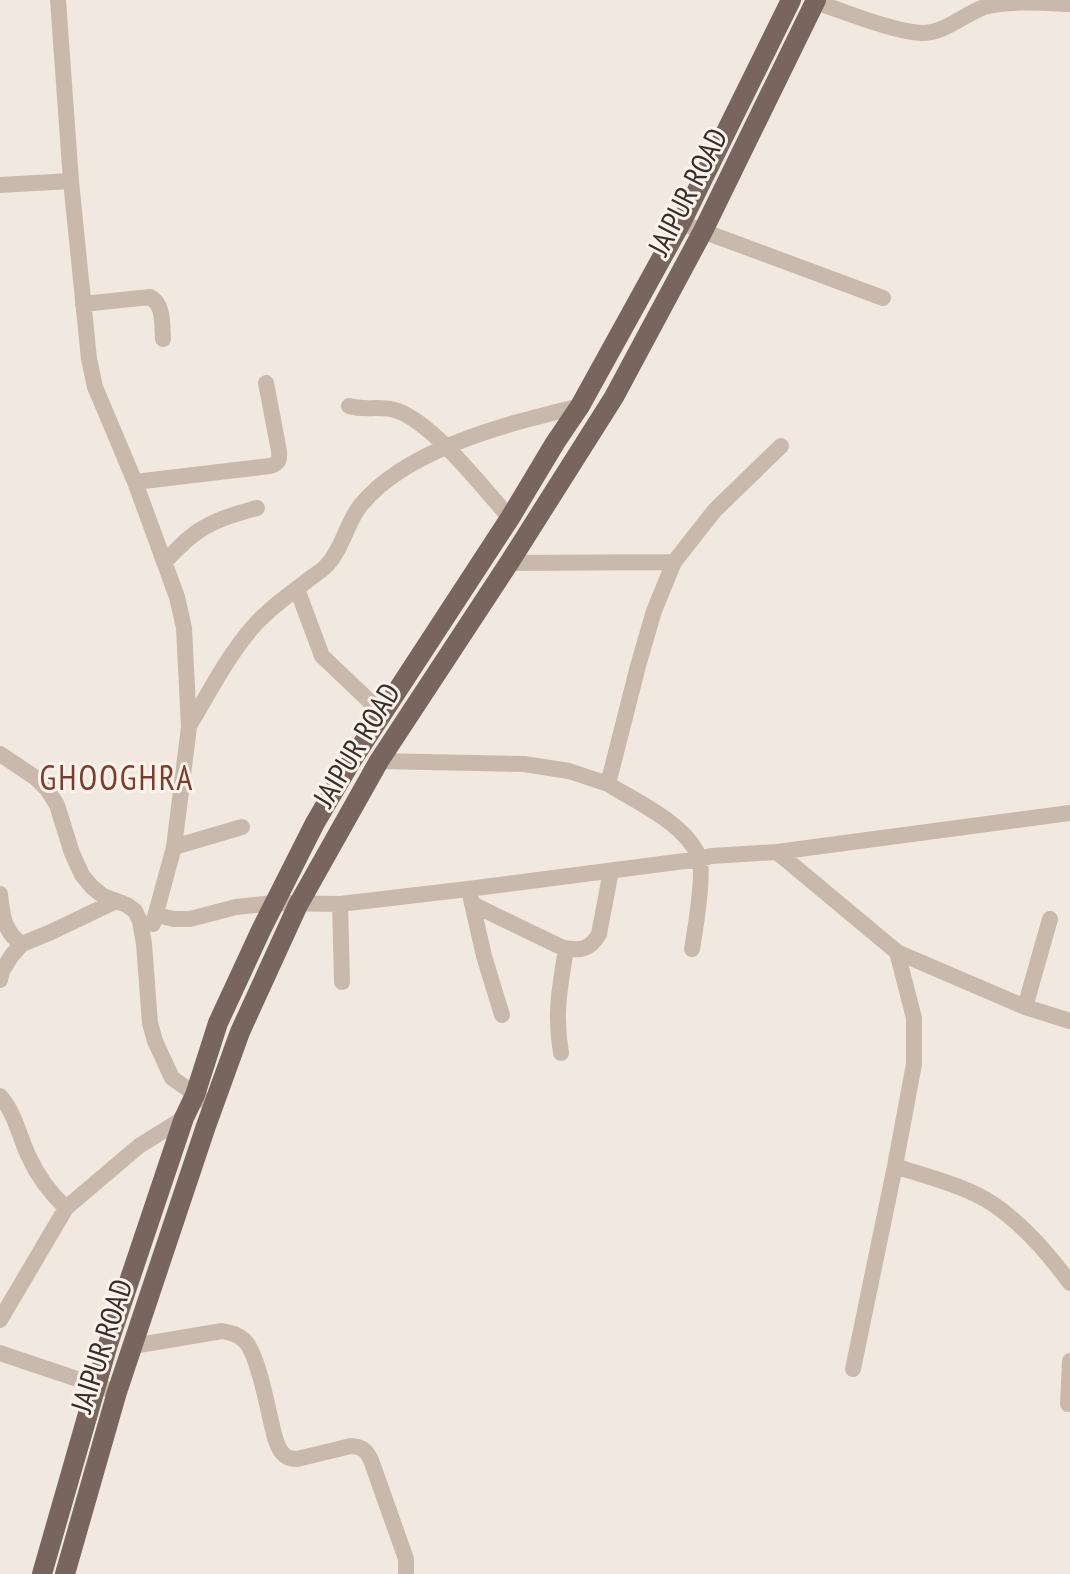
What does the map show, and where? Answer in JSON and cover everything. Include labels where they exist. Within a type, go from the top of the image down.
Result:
[{"type":"main road","name":"JAIPUR ROAD","points":[[42,1574],[108,1344],[184,1118],[195,1095],[218,1023],[274,903],[352,760],[580,406],[681,223],[791,0]]},
{"type":"main road","name":"JAIPUR ROAD","points":[[65,1574],[117,1392],[213,1106],[240,1032],[298,905],[379,761],[614,397],[703,231],[816,1]]},
{"type":"main road","points":[[497,538],[513,557]]},
{"type":"street","points":[[58,0],[71,181],[89,359],[95,387],[135,482],[177,597],[184,628],[189,727],[174,847],[156,915],[144,944]]},
{"type":"street","points":[[816,1],[919,33],[943,29],[983,7],[998,3],[1070,4]]},
{"type":"street","points":[[0,185],[71,181]]},
{"type":"street","points":[[681,223],[883,298]]},
{"type":"street","points":[[83,304],[155,298],[160,306],[163,339]]},
{"type":"street","points":[[135,482],[277,463],[280,460],[279,451],[266,383]]},
{"type":"street","points":[[349,406],[391,409],[413,418],[447,448],[510,518]]},
{"type":"street","points":[[189,727],[252,627],[326,567],[361,505],[382,485],[408,466],[447,448],[515,422],[580,406]]},
{"type":"street","points":[[608,784],[654,611],[674,562],[715,510],[781,446]]},
{"type":"street","points":[[164,562],[207,526],[224,517],[257,508]]},
{"type":"street","points":[[513,557],[674,562]]},
{"type":"street","points":[[297,589],[322,656],[382,713]]},
{"type":"street","points":[[0,754],[47,789],[57,805],[82,875],[92,887],[103,896],[135,911],[144,944],[150,1023],[155,1041],[172,1078],[213,1106]]},
{"type":"street","points":[[379,761],[524,764],[569,771],[608,784],[678,828],[700,859],[692,949]]},
{"type":"street","points":[[156,915],[190,919],[236,907],[274,903],[340,904],[470,897],[711,856],[777,852],[1070,813]]},
{"type":"street","points":[[174,847],[242,827]]},
{"type":"street","points":[[777,852],[897,952],[1025,1007],[1070,1021]]},
{"type":"street","points":[[470,897],[566,949],[578,951],[588,947],[599,934],[611,871]]},
{"type":"street","points":[[0,894],[1,913],[12,941],[0,980]]},
{"type":"street","points":[[470,897],[502,1015]]},
{"type":"street","points":[[12,941],[49,933],[116,901]]},
{"type":"street","points":[[340,904],[342,982]]},
{"type":"street","points":[[1025,1007],[1050,919]]},
{"type":"street","points":[[561,1053],[557,1001],[566,949]]},
{"type":"street","points":[[853,1369],[914,1064],[914,1018],[897,952]]},
{"type":"street","points":[[0,1096],[10,1110],[29,1158],[42,1180],[66,1208]]},
{"type":"street","points":[[0,1320],[66,1208],[139,1146],[184,1118]]},
{"type":"street","points":[[895,1166],[962,1189],[991,1203],[1035,1239],[1070,1283]]},
{"type":"street","points":[[133,1346],[222,1331],[236,1334],[247,1343],[275,1438],[284,1456],[297,1459],[351,1446],[360,1446],[366,1451],[406,1559],[406,1574]]},
{"type":"street","points":[[0,1353],[117,1392]]},
{"type":"street","points":[[1068,1404],[1070,1361]]},
{"type":"district","name":"GHOOGHRA","points":[[117,778]]}]
